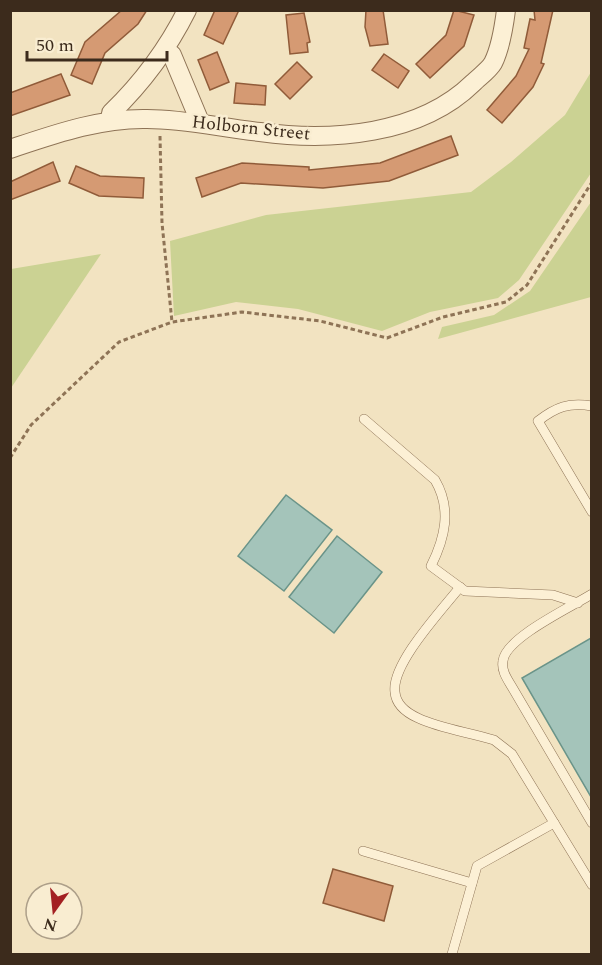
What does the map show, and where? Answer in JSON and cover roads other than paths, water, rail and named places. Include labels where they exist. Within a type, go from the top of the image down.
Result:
[{"type":"street","points":[[111,120],[111,113],[137,88],[166,50],[187,10]]},
{"type":"street","name":"Holborn Street","points":[[10,149],[111,120],[159,120],[200,123],[261,133],[325,135],[373,130],[419,120],[459,96],[492,64],[506,10]]},
{"type":"street","points":[[166,50],[172,55],[182,85],[200,123]]},
{"type":"lane","points":[[591,406],[566,405],[553,409],[538,421],[591,512]]},
{"type":"lane","points":[[364,419],[438,486],[445,509],[445,526],[442,543],[430,566],[465,591],[553,595],[578,603]]},
{"type":"lane","points":[[460,587],[401,667],[394,691],[399,706],[423,720],[494,740],[504,746],[512,754],[591,885]]},
{"type":"lane","points":[[591,594],[512,642],[502,662],[508,680],[591,823]]},
{"type":"lane","points":[[452,954],[477,866],[554,823]]},
{"type":"lane","points":[[363,851],[472,883]]},
{"type":"water","points":[[286,495],[332,530],[284,591],[238,556]]},
{"type":"water","points":[[337,536],[382,572],[334,633],[289,597]]},
{"type":"water","points":[[591,638],[591,797],[522,678]]}]
